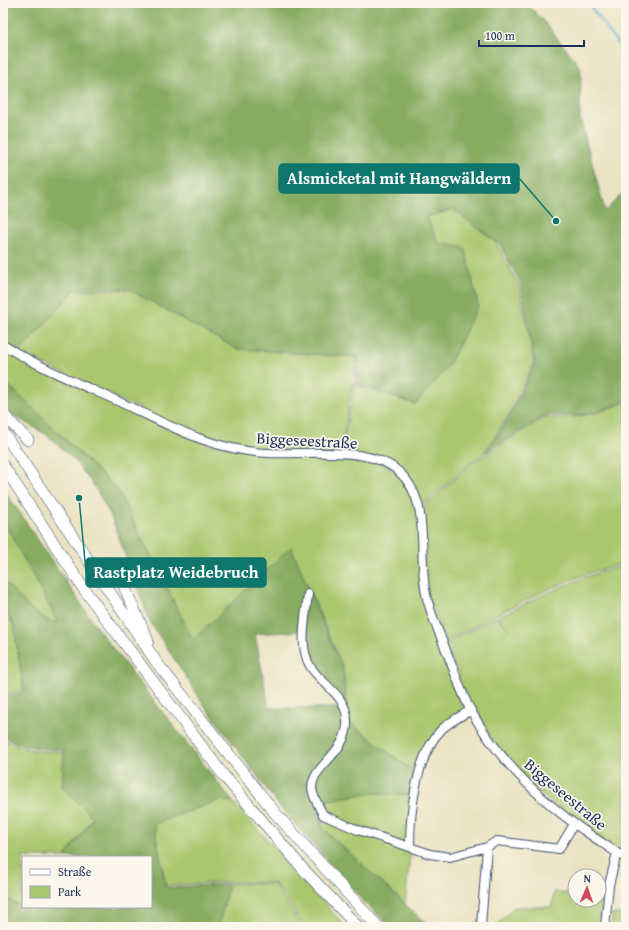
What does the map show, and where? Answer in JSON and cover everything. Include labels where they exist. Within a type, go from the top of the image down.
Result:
[{"type":"highway","points":[[3,414],[28,440]]},
{"type":"highway","points":[[3,432],[158,663],[276,814],[378,927]]},
{"type":"highway","points":[[4,467],[83,588],[224,776],[304,870],[358,927]]},
{"type":"highway","points":[[117,570],[158,663]]},
{"type":"street","name":"Biggeseestraße","points":[[3,345],[45,369],[72,382],[125,404],[179,431],[213,444],[241,450],[267,453],[341,453],[384,460],[398,471],[410,484],[420,509],[426,595],[471,710],[492,743],[525,782],[574,824],[626,858]]},
{"type":"street","points":[[308,594],[303,641],[306,655],[310,666],[346,708],[348,720],[343,742],[319,768],[313,779],[312,792],[323,815],[358,830],[430,854],[450,857],[487,847],[497,841],[559,849],[574,824]]},
{"type":"street","points":[[410,847],[410,829],[422,763],[440,731],[452,721],[471,710]]},
{"type":"street","points":[[481,927],[487,847]]},
{"type":"street","points":[[605,927],[609,885],[617,853]]},
{"type":"green space","points":[[3,3],[526,3],[543,20],[581,68],[580,119],[605,211],[626,190],[626,401],[596,412],[580,415],[564,416],[548,414],[485,453],[508,419],[535,364],[521,283],[499,244],[453,209],[426,217],[439,243],[465,248],[478,305],[449,365],[415,404],[354,384],[358,357],[237,349],[128,289],[74,290],[19,353],[3,343]]},
{"type":"green space","points":[[453,209],[494,240],[519,284],[534,363],[507,418],[483,454],[470,463],[421,507],[399,469],[342,453],[354,384],[415,404],[449,365],[478,305],[465,248],[439,243],[426,217]]},
{"type":"green space","points":[[128,289],[237,349],[356,357],[341,452],[267,452],[213,442],[19,353],[74,290]]},
{"type":"green space","points":[[3,348],[212,445],[341,455],[383,462],[409,485],[419,510],[424,595],[467,707],[443,726],[418,775],[348,721],[343,668],[291,547],[193,640],[117,489],[3,380]]},
{"type":"green space","points":[[3,380],[117,489],[193,640],[291,547],[343,668],[346,708],[310,665],[304,631],[255,634],[269,708],[345,708],[347,721],[418,775],[414,795],[368,793],[316,802],[322,815],[322,828],[430,927],[391,927],[361,899],[280,807],[205,706],[150,622],[112,519],[95,487],[74,460],[47,435],[11,414],[3,402]]},
{"type":"green space","points":[[626,402],[626,563],[580,576],[534,596],[445,641],[427,594],[422,509],[471,464],[547,416],[564,418],[597,413]]},
{"type":"green space","points":[[3,488],[100,632],[233,802],[220,800],[154,824],[166,888],[225,884],[228,887],[218,927],[3,927],[3,896],[22,908],[152,908],[152,856],[66,856],[93,818],[62,787],[64,750],[39,748],[20,744],[6,737],[3,731],[3,696],[24,692],[14,627],[3,602],[3,580],[30,609],[52,623],[57,620],[3,520]]},
{"type":"green space","points":[[3,520],[57,620],[52,623],[30,609],[3,580]]},
{"type":"green space","points":[[626,565],[626,855],[575,822],[526,781],[494,742],[472,709],[445,643],[497,617],[510,630],[498,617],[545,594],[577,581],[609,569]]},
{"type":"green space","points":[[3,602],[14,627],[24,690],[3,694]]},
{"type":"green space","points":[[3,736],[8,741],[23,748],[40,751],[64,752],[62,787],[93,817],[66,856],[22,856],[22,907],[3,896]]},
{"type":"green space","points":[[368,793],[414,795],[409,846],[324,814],[316,802]]},
{"type":"green space","points":[[220,800],[233,802],[346,927],[304,927],[284,895],[274,883],[225,882],[166,886],[154,824]]},
{"type":"green space","points":[[322,815],[411,848],[405,904],[322,828]]},
{"type":"green space","points":[[225,884],[274,884],[302,927],[218,927],[228,887]]},
{"type":"green space","points":[[554,892],[567,893],[567,908],[605,908],[604,927],[495,927],[514,907],[552,907]]},
{"type":"green space","points":[[612,914],[626,914],[626,927],[612,927]]},
{"type":"waterway","points":[[588,3],[626,55]]},
{"type":"place","name":"Alsmicketal mit Hangwäldern","points":[[556,221]]},
{"type":"place","name":"Rastplatz Weidebruch","points":[[79,498]]}]
